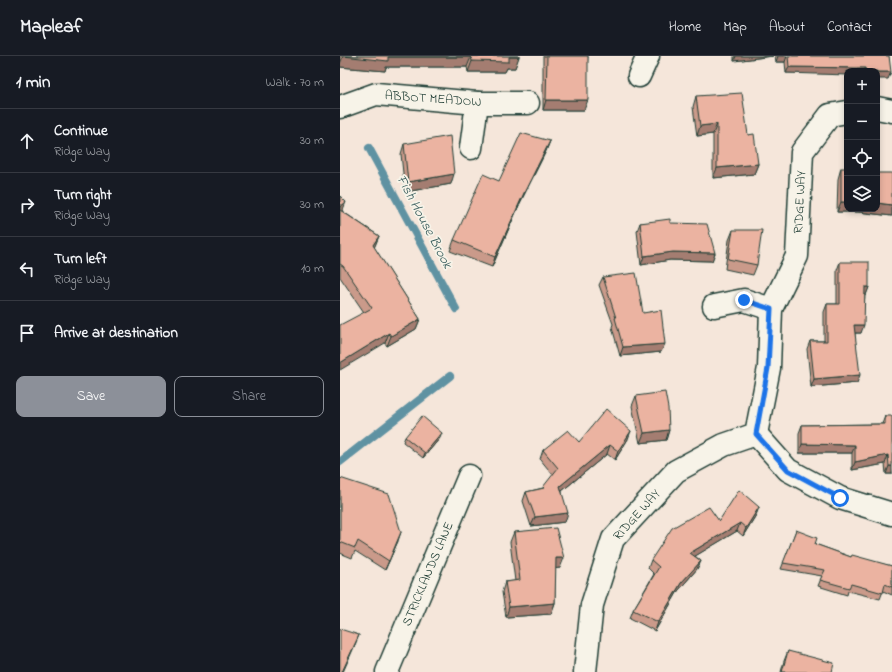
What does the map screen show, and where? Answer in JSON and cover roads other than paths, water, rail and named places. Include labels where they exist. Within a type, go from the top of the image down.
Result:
[{"type":"street","points":[[639,76],[648,56]]},
{"type":"street","name":"ABBOT MEADOW","points":[[340,107],[376,94],[478,103],[528,103]]},
{"type":"street","points":[[471,148],[478,103]]},
{"type":"street","points":[[880,109],[892,111]]},
{"type":"street","name":"RIDGE WAY","points":[[585,672],[592,605],[613,539],[676,471],[724,445],[756,434],[768,368],[771,309],[797,256],[802,152],[830,114],[844,112]]},
{"type":"street","points":[[714,306],[744,300],[771,309]]},
{"type":"street","points":[[756,434],[788,470],[840,498],[892,514]]},
{"type":"street","name":"STRICKLANDS LANE","points":[[387,672],[469,476]]},
{"type":"waterway","name":"Fish House Brook","points":[[369,148],[456,309]]},
{"type":"waterway","name":"Fish House Brook","points":[[340,462],[450,376]]}]
